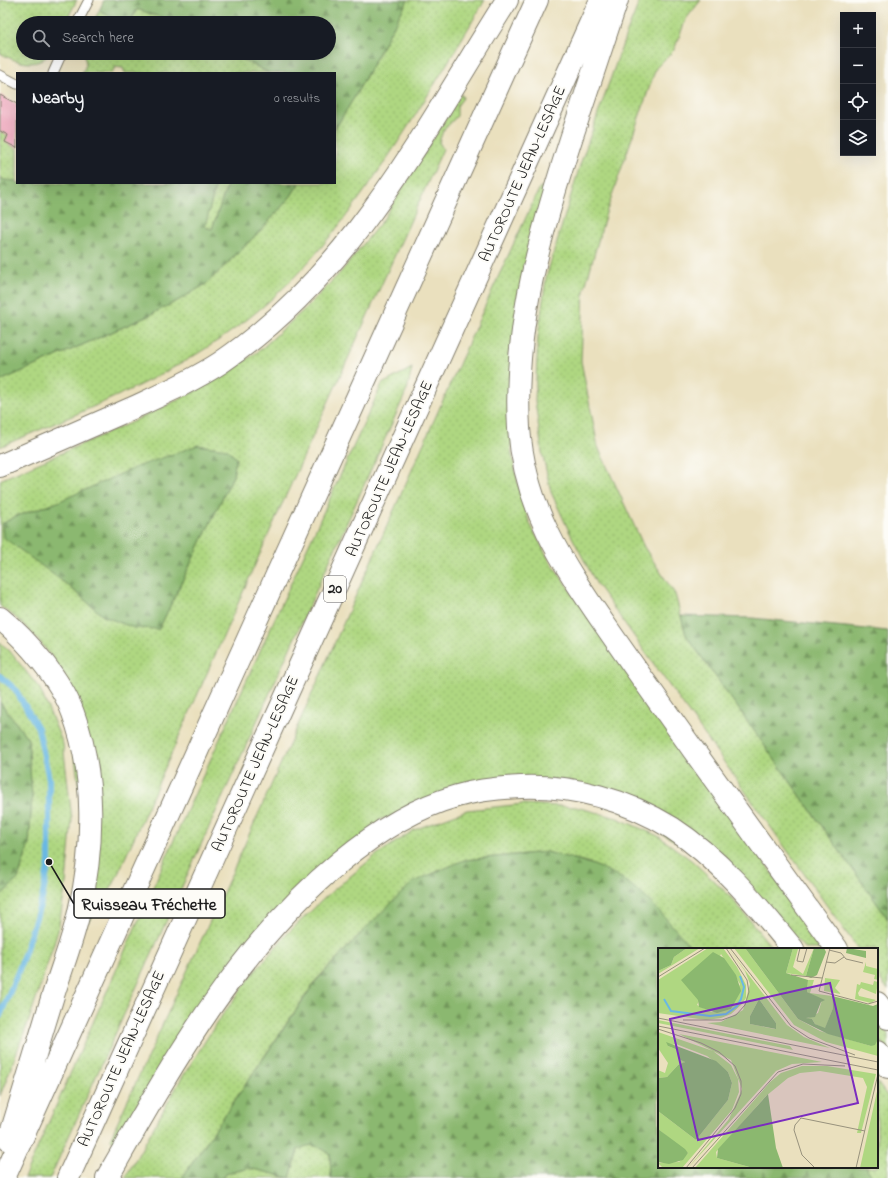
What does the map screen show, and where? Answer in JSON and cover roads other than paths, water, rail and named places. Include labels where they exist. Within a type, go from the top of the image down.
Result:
[{"type":"highway","points":[[0,466],[194,379],[244,346],[275,320],[329,266],[373,210],[417,145],[507,0]]},
{"type":"highway","points":[[4,1178],[537,0]]},
{"type":"highway","name":"AUTOROUTE JEAN-LESAGE","points":[[68,1178],[601,0]]},
{"type":"highway","points":[[617,0],[560,176],[537,255],[528,293],[518,379],[519,429],[526,474],[532,497],[544,527],[563,563],[651,691],[837,948]]},
{"type":"highway","points":[[0,618],[16,632],[38,657],[62,692],[72,712],[80,735],[86,763],[89,788],[90,819],[89,847],[79,912],[0,1168]]},
{"type":"highway","points":[[107,1178],[163,1081],[212,1005],[232,976],[277,922],[304,894],[358,847],[383,829],[404,817],[433,804],[457,796],[496,789],[546,788],[589,793],[633,808],[652,816],[672,828],[724,870],[792,948]]},
{"type":"highway","points":[[878,1004],[888,1018]]},
{"type":"highway","points":[[878,1053],[888,1067]]},
{"type":"lane","points":[[81,16],[89,0]]},
{"type":"lane","points":[[53,72],[59,60]]},
{"type":"lane","points":[[0,75],[16,83]]},
{"type":"waterway","points":[[0,676],[15,689],[38,728],[49,779],[49,862],[42,899],[20,967],[0,1016]]},
{"type":"place","name":"Ruisseau Fréchette","points":[[49,862]]}]
